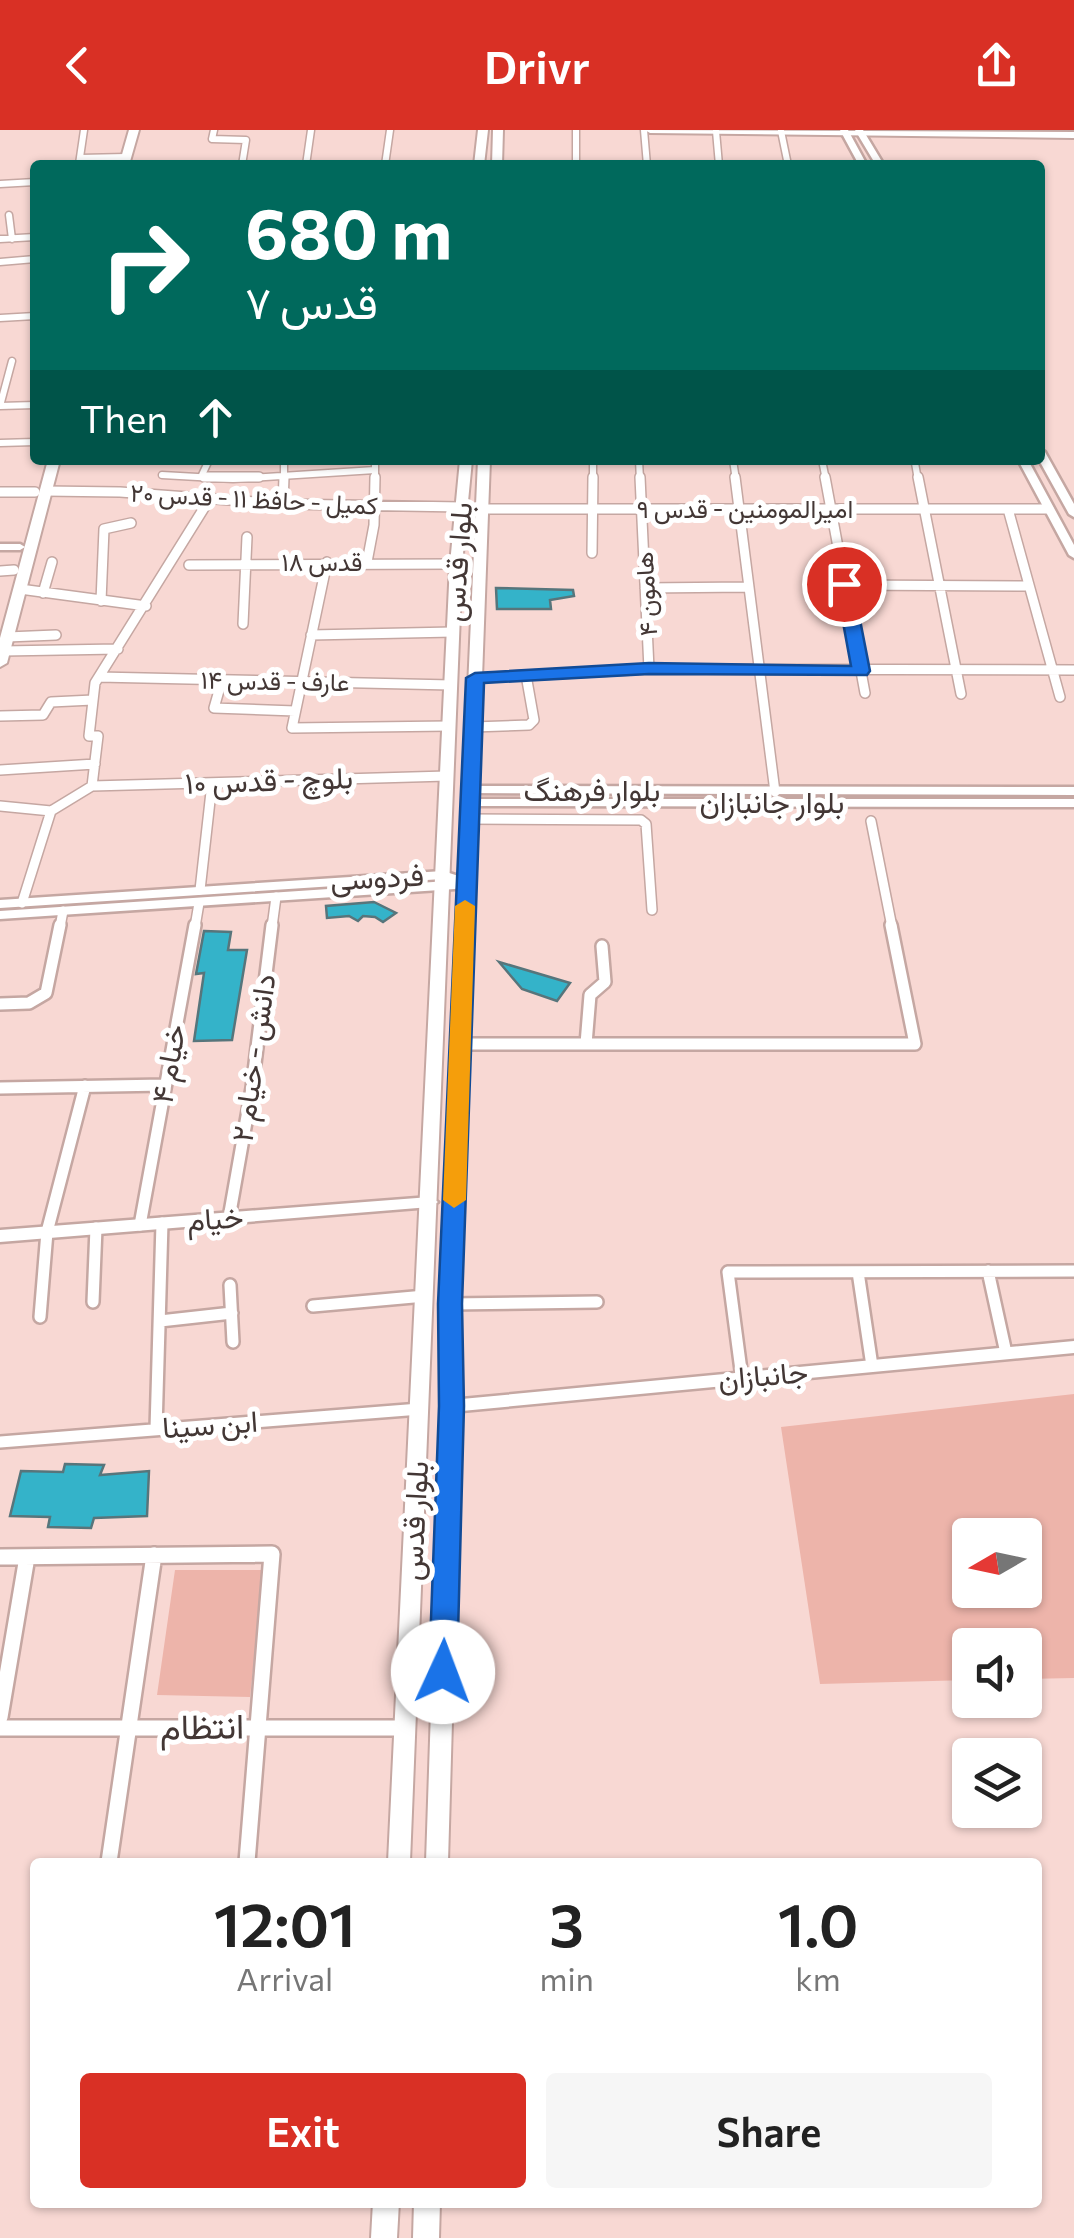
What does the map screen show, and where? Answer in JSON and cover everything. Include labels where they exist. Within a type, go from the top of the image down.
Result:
[{"type":"main road","points":[[128,160],[134,130]]},
{"type":"main road","points":[[129,160],[142,130]]},
{"type":"main road","points":[[480,160],[483,130]]},
{"type":"main road","points":[[497,160],[498,130]]},
{"type":"main road","points":[[647,130],[1074,133]]},
{"type":"main road","points":[[3,650],[20,589],[43,465]]},
{"type":"main road","points":[[0,619],[7,570],[20,548],[52,465]]},
{"type":"main road","name":"بلوار قدس","points":[[399,1858],[456,564],[466,465]]},
{"type":"main road","name":"بلوار قدس","points":[[437,1858],[452,1406],[450,1304],[484,465]]},
{"type":"main road","points":[[436,1044],[461,1044]]},
{"type":"main road","points":[[384,2238],[386,2208]]},
{"type":"main road","points":[[426,2238],[427,2208]]},
{"type":"street","points":[[80,160],[84,130]]},
{"type":"street","points":[[214,130],[212,139],[246,140],[243,160]]},
{"type":"street","points":[[307,160],[311,130]]},
{"type":"street","points":[[386,160],[390,130]]},
{"type":"street","points":[[576,130],[576,160]]},
{"type":"street","points":[[647,130],[647,160]]},
{"type":"street","points":[[716,131],[719,160]]},
{"type":"street","points":[[781,131],[787,160]]},
{"type":"street","points":[[844,131],[861,160]]},
{"type":"street","points":[[859,131],[877,160]]},
{"type":"street","points":[[0,184],[30,182]]},
{"type":"street","points":[[8,215],[12,238]]},
{"type":"street","points":[[0,239],[30,238]]},
{"type":"street","points":[[0,262],[30,260]]},
{"type":"street","points":[[0,318],[30,316]]},
{"type":"street","points":[[12,360],[0,406],[30,405]]},
{"type":"street","points":[[0,443],[30,442]]},
{"type":"street","points":[[1045,461],[1074,514]]},
{"type":"street","points":[[201,477],[207,465]]},
{"type":"street","points":[[282,504],[284,465]]},
{"type":"street","points":[[162,475],[233,479],[375,465],[367,562]]},
{"type":"street","points":[[592,554],[593,465]]},
{"type":"street","name":"هامون ۴","points":[[639,465],[649,669]]},
{"type":"street","points":[[734,465],[774,792]]},
{"type":"street","points":[[823,465],[864,693]]},
{"type":"street","points":[[915,465],[961,694]]},
{"type":"street","points":[[1026,465],[1074,556]]},
{"type":"street","points":[[225,502],[233,479]]},
{"type":"street","name":"کمیل - حافظ ۱۱ - قدس ۲۰","points":[[0,492],[120,492],[225,502],[462,508]]},
{"type":"street","points":[[0,806],[51,811],[92,786],[98,736],[89,736],[99,677],[208,500]]},
{"type":"street","points":[[1008,508],[1060,698]]},
{"type":"street","name":"امیرالمومنین - قدس ۹","points":[[482,509],[1050,509]]},
{"type":"street","points":[[101,600],[104,529],[131,523]]},
{"type":"street","points":[[243,624],[247,537]]},
{"type":"street","points":[[0,548],[20,548]]},
{"type":"street","points":[[43,592],[52,562]]},
{"type":"street","points":[[327,562],[292,728],[449,726]]},
{"type":"street","name":"قدس ۱۸","points":[[189,564],[456,564]]},
{"type":"street","points":[[844,584],[1030,586]]},
{"type":"street","points":[[646,588],[748,586]]},
{"type":"street","points":[[20,589],[146,606]]},
{"type":"street","points":[[312,635],[453,632]]},
{"type":"street","points":[[3,650],[56,635]]},
{"type":"street","points":[[3,650],[118,648]]},
{"type":"street","points":[[475,678],[649,669],[1074,670]]},
{"type":"street","points":[[473,728],[530,725],[534,720],[526,676]]},
{"type":"street","name":"عارف - قدس ۱۴","points":[[99,677],[451,685]]},
{"type":"street","points":[[222,680],[214,708],[296,711]]},
{"type":"street","points":[[0,716],[43,715],[50,702],[93,700]]},
{"type":"street","points":[[0,770],[95,764]]},
{"type":"street","name":"بلوچ - قدس ۱۰","points":[[92,786],[447,776]]},
{"type":"street","name":"خیام ۴","points":[[140,1225],[200,896],[212,783]]},
{"type":"street","name":"بلوار فرهنگ","points":[[470,804],[774,792],[1074,790]]},
{"type":"street","name":"بلوار جانبازان","points":[[470,804],[1074,803]]},
{"type":"street","points":[[470,804],[641,820],[646,824],[652,910]]},
{"type":"street","points":[[22,903],[51,811]]},
{"type":"street","points":[[461,1044],[915,1044],[871,821]]},
{"type":"street","name":"فردوسی","points":[[0,915],[200,896],[276,897],[442,882]]},
{"type":"street","name":"فردوسی","points":[[0,904],[466,883]]},
{"type":"street","name":"دانش - خیام ۲","points":[[229,1218],[252,1088],[276,897]]},
{"type":"street","points":[[0,1004],[29,1003],[46,993],[62,911]]},
{"type":"street","points":[[586,1044],[590,995],[605,982],[602,946]]},
{"type":"street","points":[[0,1088],[164,1085]]},
{"type":"street","points":[[40,1318],[47,1232],[85,1086]]},
{"type":"street","name":"خیام","points":[[0,1236],[430,1202]]},
{"type":"street","points":[[156,1429],[162,1223]]},
{"type":"street","points":[[93,1302],[96,1228]]},
{"type":"street","points":[[988,1271],[1006,1353]]},
{"type":"street","points":[[742,1378],[728,1272],[1074,1271]]},
{"type":"street","points":[[858,1272],[872,1366]]},
{"type":"street","points":[[230,1285],[233,1342]]},
{"type":"street","points":[[313,1306],[425,1296]]},
{"type":"street","points":[[450,1304],[597,1302]]},
{"type":"street","points":[[160,1321],[232,1313]]},
{"type":"street","name":"جانبازان","points":[[452,1406],[1074,1348]]},
{"type":"street","name":"ابن سینا","points":[[0,1442],[420,1409]]},
{"type":"street","points":[[0,1557],[272,1554],[247,1858]]},
{"type":"street","points":[[110,1858],[154,1555]]},
{"type":"street","points":[[0,1717],[27,1556]]},
{"type":"street","name":"انتظام","points":[[0,1728],[404,1728]]},
{"type":"shaded area","points":[[1074,1394],[1074,1678],[1042,1679],[1042,1628],[952,1628],[952,1680],[820,1684],[781,1427]]},
{"type":"shaded area","points":[[175,1570],[264,1570],[250,1697],[157,1695]]},
{"type":"building","points":[[496,588],[573,590],[574,596],[550,600],[551,609],[497,609]]},
{"type":"building","points":[[374,902],[396,913],[383,922],[363,916],[358,921],[349,916],[327,918],[326,906]]},
{"type":"building","points":[[204,931],[231,932],[228,950],[247,950],[232,1040],[194,1041],[204,973],[196,974]]},
{"type":"building","points":[[499,962],[570,983],[557,1001],[522,989]]},
{"type":"building","points":[[65,1464],[104,1465],[100,1475],[149,1471],[147,1516],[94,1518],[91,1528],[48,1527],[50,1517],[10,1516],[21,1471],[63,1472]]},
{"type":"slow traffic","points":[[454,1200],[465,906]]},
{"type":"route","points":[[443,1672],[452,1406],[450,1304],[475,678],[649,669],[861,671],[844,584]]}]
